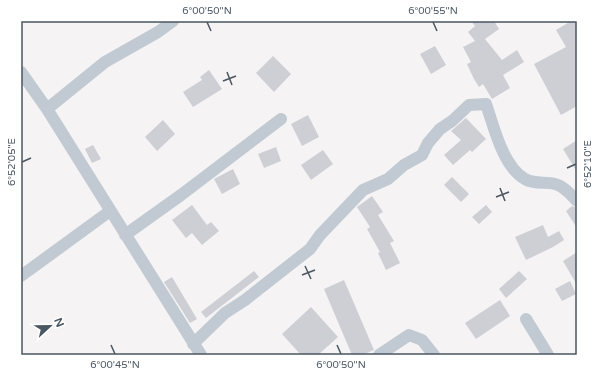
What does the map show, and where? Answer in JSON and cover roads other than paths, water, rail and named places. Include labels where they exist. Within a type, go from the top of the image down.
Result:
[{"type":"street","points":[[47,109],[105,62],[158,32],[173,21]]},
{"type":"street","points":[[21,72],[47,109],[200,355]]},
{"type":"street","points":[[193,344],[225,313],[245,300],[310,249],[320,235],[363,190],[388,179],[404,166],[422,155],[428,143],[440,129],[452,121],[469,105],[486,104],[504,155],[514,171],[526,180],[537,183],[555,184],[564,189],[577,201]]},
{"type":"street","points":[[125,235],[192,187],[281,119]]},
{"type":"street","points":[[21,276],[110,212]]},
{"type":"street","points":[[526,320],[548,355]]},
{"type":"street","points":[[379,355],[409,335],[422,340],[434,355]]}]
